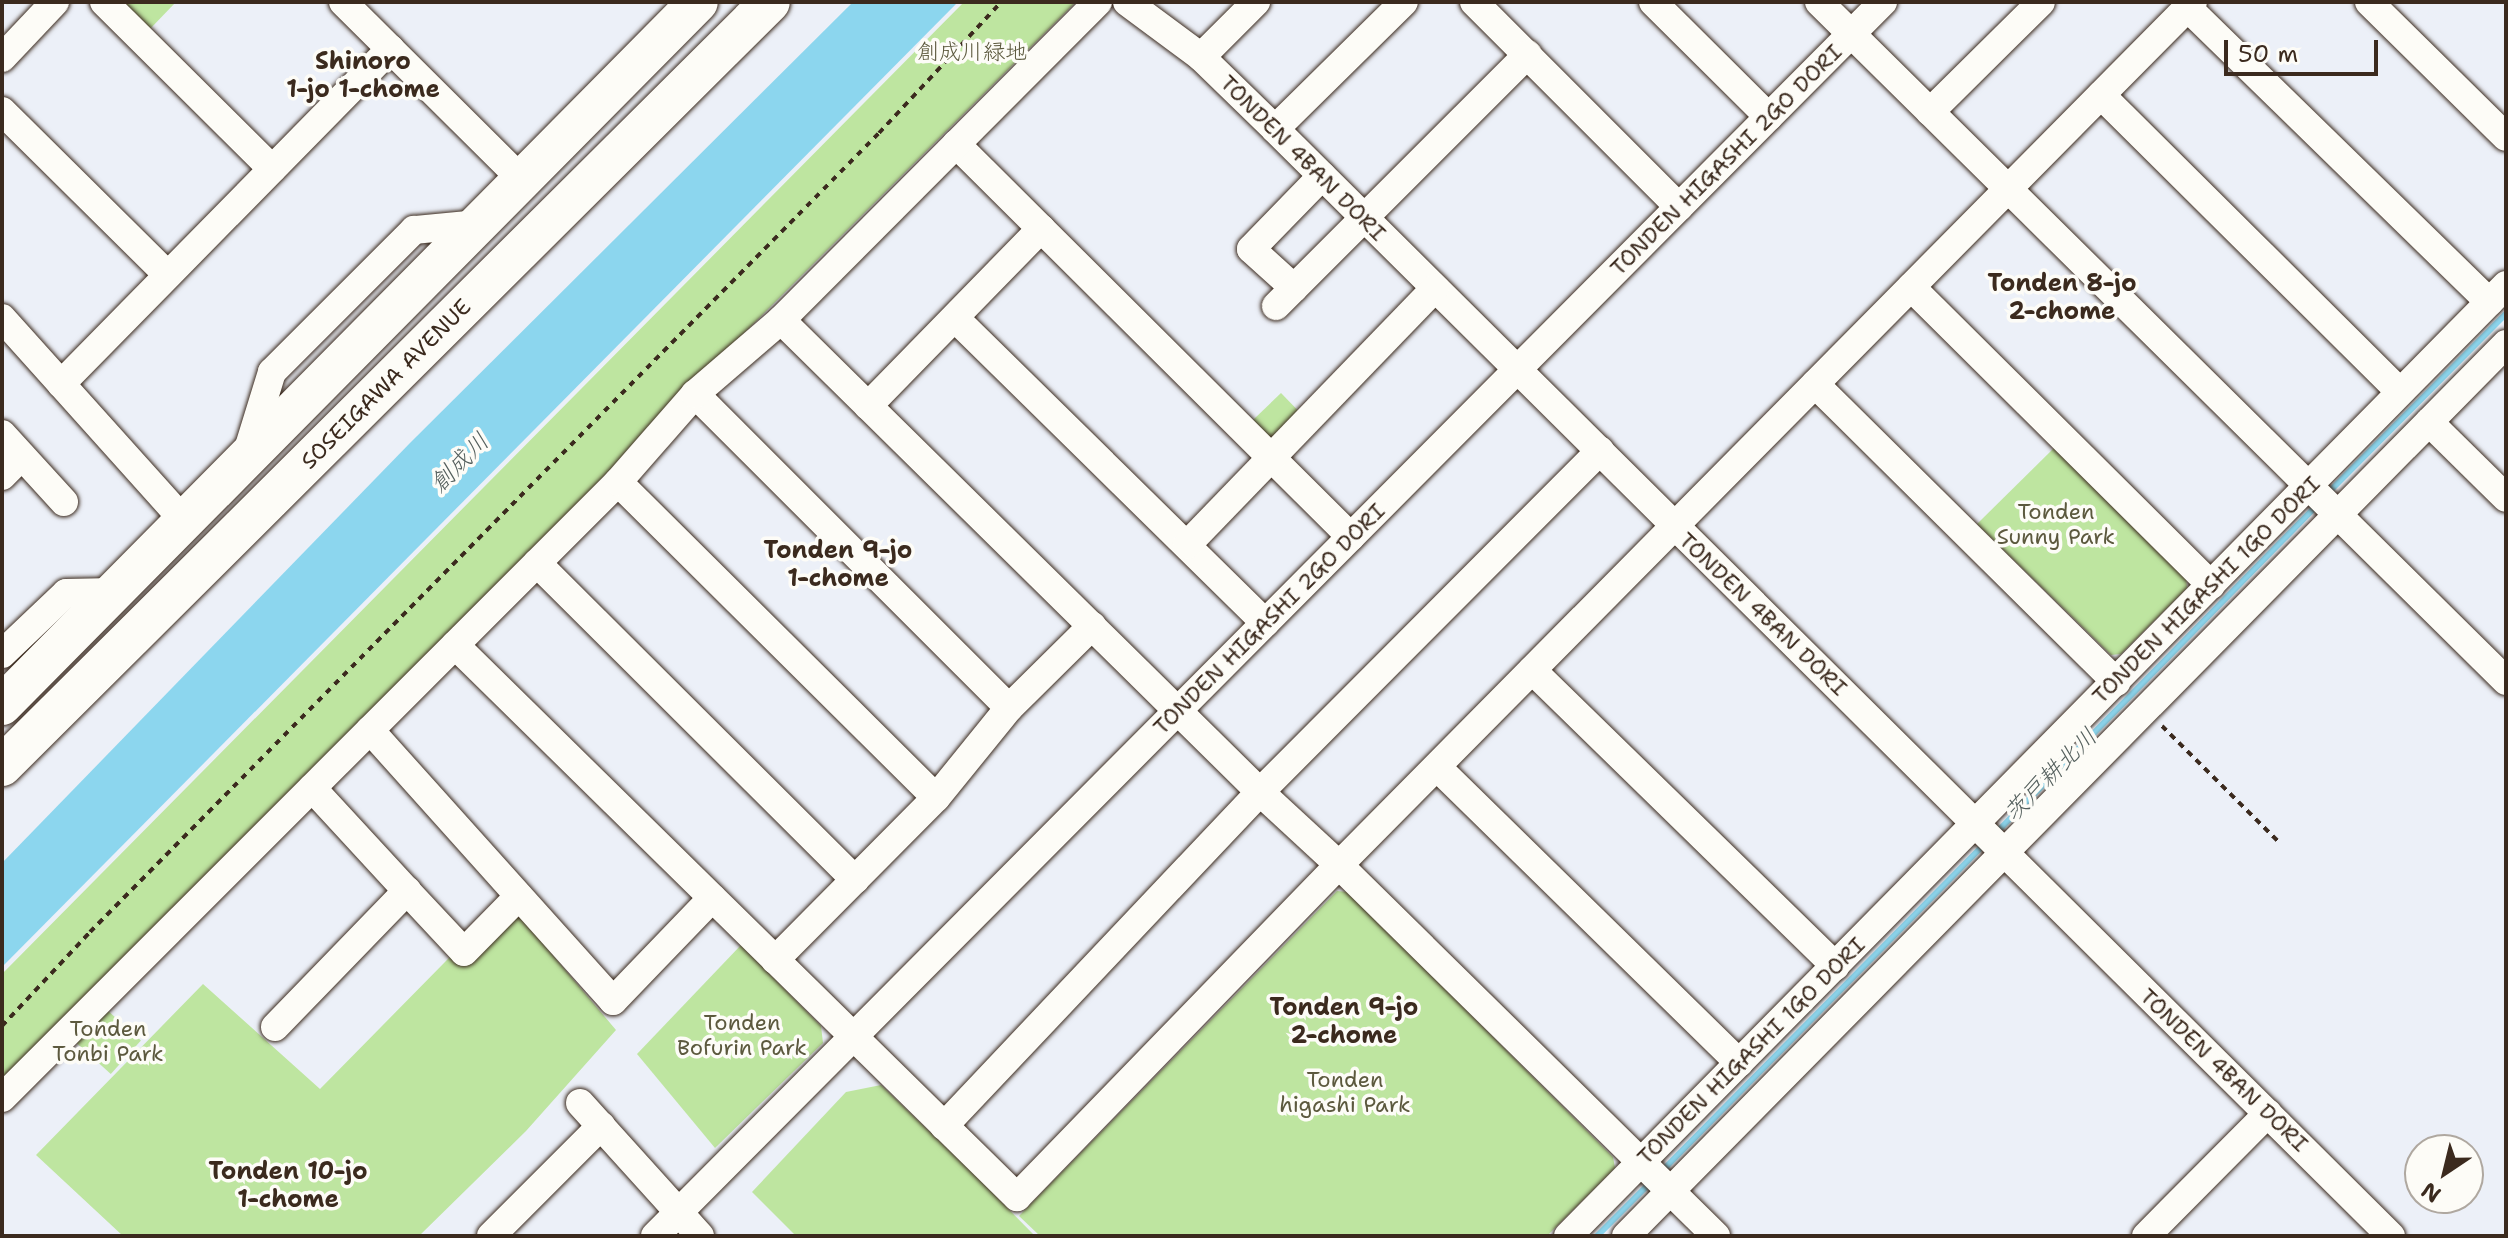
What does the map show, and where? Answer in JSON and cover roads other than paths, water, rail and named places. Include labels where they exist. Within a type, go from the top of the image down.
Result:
[{"type":"highway","points":[[2,705],[698,2]]},
{"type":"highway","name":"SOSEIGAWA AVENUE","points":[[2,766],[770,2]]},
{"type":"street","points":[[2,58],[55,2]]},
{"type":"street","points":[[104,2],[272,169]]},
{"type":"street","points":[[343,2],[522,180]]},
{"type":"street","points":[[2,1098],[618,482],[695,394],[781,320],[1098,2]]},
{"type":"street","name":"TONDEN 4BAN DORI","points":[[1127,2],[1201,57],[1275,129],[2391,1236]]},
{"type":"street","points":[[1201,57],[1256,2]]},
{"type":"street","points":[[1275,129],[1404,2]]},
{"type":"street","points":[[1474,2],[1679,207]]},
{"type":"street","points":[[1653,2],[1769,117]]},
{"type":"street","points":[[1819,2],[2506,681]]},
{"type":"street","name":"TONDEN HIGASHI 2GO DORI","points":[[655,1236],[1883,2]]},
{"type":"street","points":[[1930,112],[2041,2]]},
{"type":"street","points":[[2369,2],[2506,137]]},
{"type":"street","points":[[455,645],[1017,1197],[1339,865],[2190,5],[2498,294]]},
{"type":"street","points":[[61,384],[390,49]]},
{"type":"street","points":[[1322,176],[1251,249],[1285,297],[1528,54]]},
{"type":"street","points":[[2101,95],[2400,392]]},
{"type":"street","points":[[2,111],[168,275]]},
{"type":"street","points":[[956,144],[1351,537]]},
{"type":"street","points":[[868,406],[1041,229]]},
{"type":"street","points":[[1911,287],[2211,585]]},
{"type":"street","points":[[1187,545],[1435,288]]},
{"type":"street","name":"TONDEN HIGASHI 1GO DORI","points":[[1626,1236],[1656,1176],[1739,1063],[1835,966],[2145,709],[2322,501],[2400,392],[2498,294]]},
{"type":"street","points":[[2,318],[184,521]]},
{"type":"street","points":[[955,318],[1265,623]]},
{"type":"street","points":[[781,320],[1716,1236]]},
{"type":"street","name":"TONDEN HIGASHI 1GO DORI","points":[[1568,1236],[1656,1176],[1991,836],[2116,682],[2211,585],[2429,422],[2506,344]]},
{"type":"street","points":[[1815,384],[2116,682]]},
{"type":"street","points":[[695,394],[1009,708]]},
{"type":"street","points":[[2429,422],[2506,498]]},
{"type":"street","points":[[2,434],[64,502]]},
{"type":"street","points":[[944,1126],[1260,792],[1600,451]]},
{"type":"street","points":[[2,476],[22,456]]},
{"type":"street","points":[[618,482],[936,798]]},
{"type":"street","points":[[537,563],[855,880]]},
{"type":"street","points":[[2,654],[66,593],[114,592]]},
{"type":"street","points":[[775,960],[936,798],[1009,708],[1092,626]]},
{"type":"street","points":[[1532,670],[1835,966]]},
{"type":"street","points":[[370,730],[613,1001],[712,898]]},
{"type":"street","points":[[1437,767],[1739,1063]]},
{"type":"street","points":[[312,788],[464,952],[519,896]]},
{"type":"street","points":[[275,1027],[407,891]]},
{"type":"street","points":[[580,1103],[700,1236]]},
{"type":"street","points":[[2146,1236],[2268,1113]]},
{"type":"street","points":[[491,1236],[601,1126]]},
{"type":"water","name":"創成川","points":[[853,2],[958,2],[2,967],[2,863],[410,443]]},
{"type":"waterway","name":"茨戸耕北川","points":[[2328,493],[2506,314]]},
{"type":"waterway","name":"茨戸耕北川","points":[[1996,833],[2318,504]]},
{"type":"waterway","name":"茨戸耕北川","points":[[1661,1172],[1985,844]]},
{"type":"waterway","name":"茨戸耕北川","points":[[1597,1236],[1650,1183]]},
{"type":"district","name":"Shinoro 1-jo 1-chome","points":[[363,76]]},
{"type":"district","name":"Tonden 8-jo 2-chome","points":[[2062,298]]},
{"type":"district","name":"Tonden 9-jo 1-chome","points":[[838,565]]},
{"type":"district","name":"Tonden 9-jo 2-chome","points":[[1344,1022]]},
{"type":"district","name":"Tonden 10-jo 1-chome","points":[[288,1186]]},
{"type":"park label","name":"創成川緑地","points":[[972,52]]},
{"type":"park label","name":"Tonden Sunny Park","points":[[2056,524]]},
{"type":"park label","name":"Tonden Bofurin Park","points":[[742,1034]]},
{"type":"park label","name":"Tonden Tonbi Park","points":[[108,1040]]},
{"type":"park label","name":"Tonden higashi Park","points":[[1345,1092]]}]
